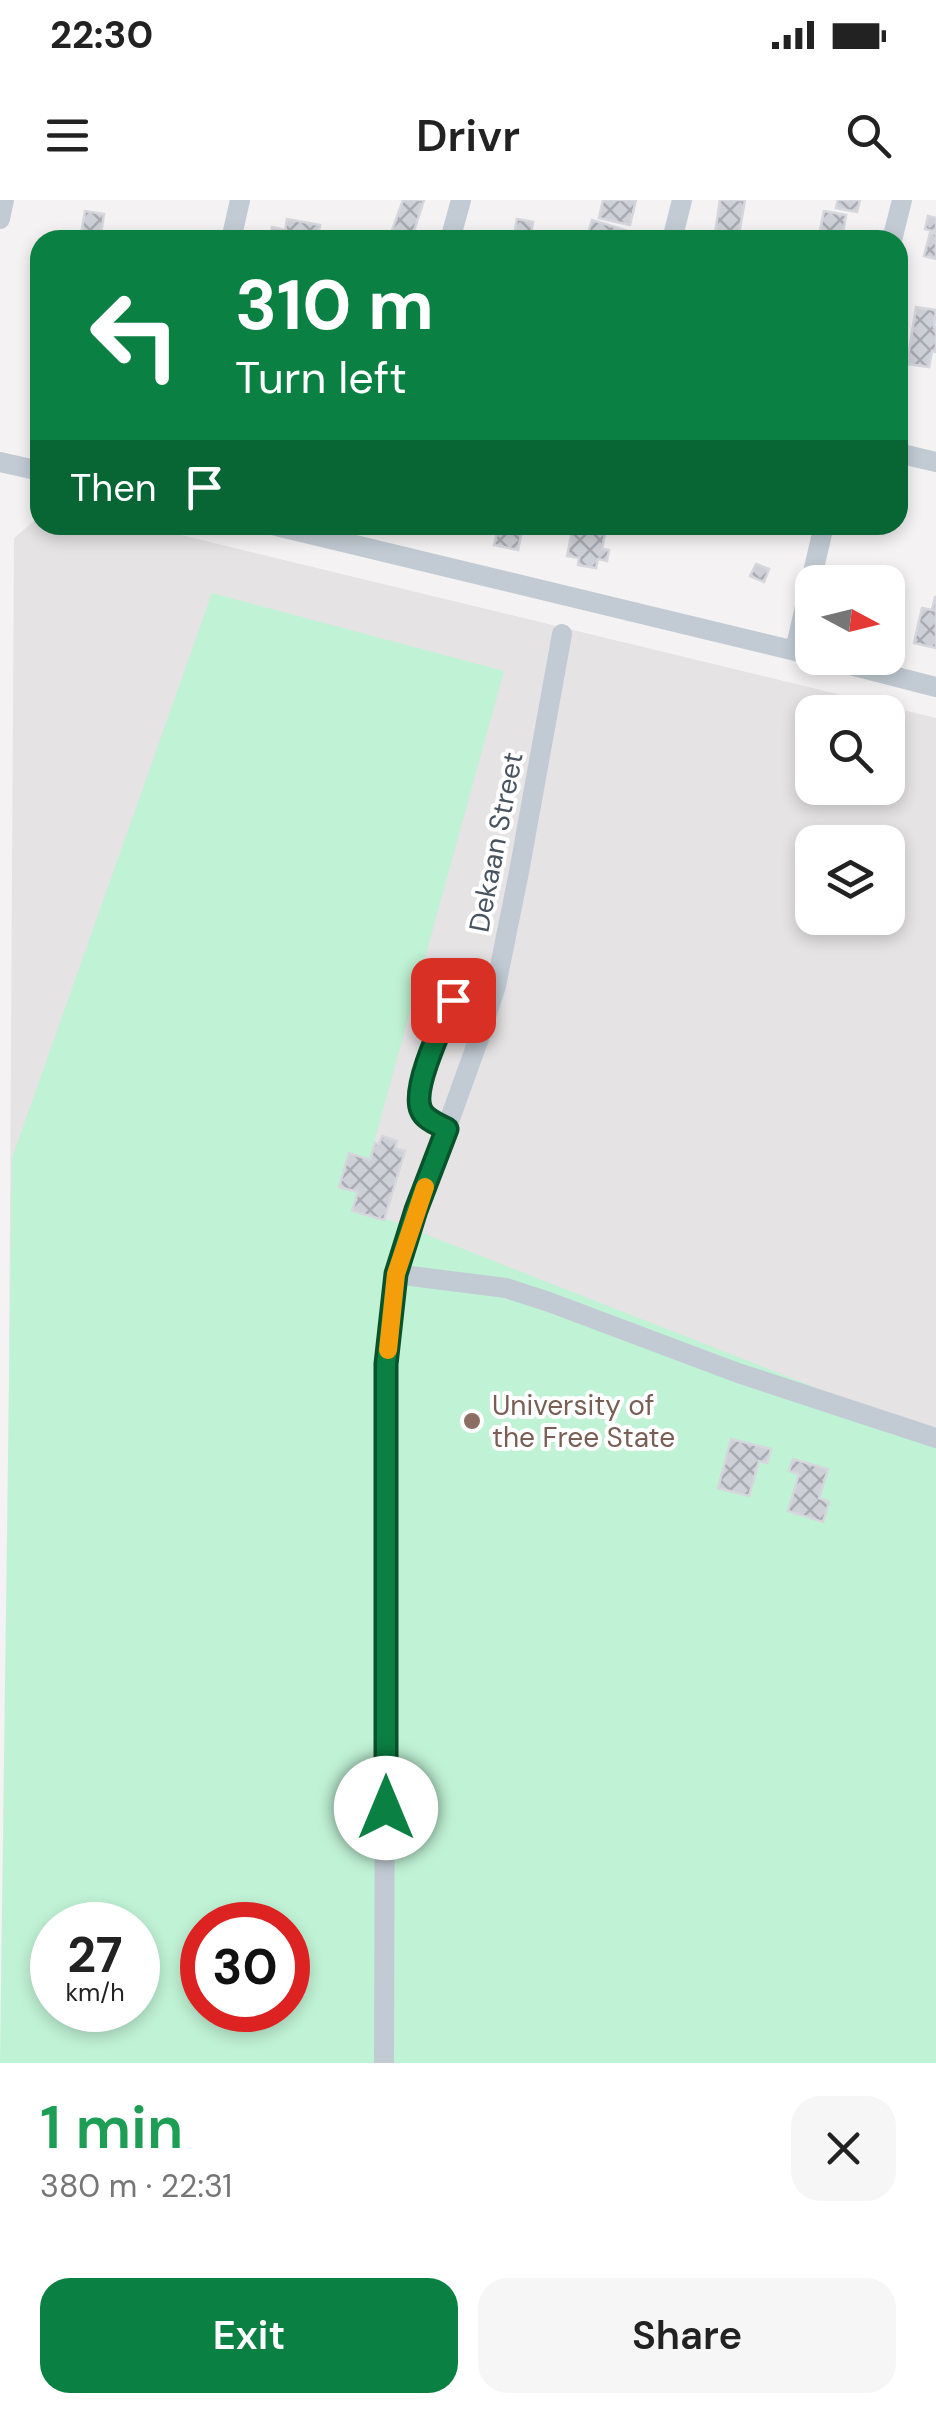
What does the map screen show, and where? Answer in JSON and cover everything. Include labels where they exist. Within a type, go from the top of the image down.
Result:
[{"type":"street","points":[[234,230],[240,200]]},
{"type":"street","points":[[453,230],[461,200]]},
{"type":"street","points":[[674,230],[682,200]]},
{"type":"street","points":[[894,230],[902,200]]},
{"type":"street","points":[[908,455],[936,462]]},
{"type":"street","points":[[0,462],[30,468]]},
{"type":"street","points":[[313,535],[795,650]]},
{"type":"street","points":[[818,565],[822,535]]},
{"type":"street","name":"Dekaan Street","points":[[384,2063],[386,1364],[396,1274],[492,997],[562,634]]},
{"type":"street","points":[[889,675],[936,687]]},
{"type":"street","points":[[447,1129],[426,1118],[419,1101],[419,1089],[434,1044],[453,1000],[460,993],[492,997]]},
{"type":"street","points":[[396,1274],[506,1288],[738,1373],[936,1438]]},
{"type":"shaded area","name":"University of the Free State","points":[[30,524],[30,535],[181,535],[841,695],[795,695],[795,805],[905,805],[905,710],[936,718],[936,2063],[5,2063],[14,538]]},
{"type":"green space","name":"University of the Free State","points":[[212,593],[504,671],[368,1164],[369,1212],[936,1435],[936,2063],[0,2063],[12,1158]]},
{"type":"building","points":[[403,200],[424,200],[414,230],[392,230]]},
{"type":"building","points":[[603,200],[636,200],[630,225],[599,218]]},
{"type":"building","points":[[720,200],[745,200],[740,230],[716,230]]},
{"type":"building","points":[[838,200],[860,200],[857,212],[836,208]]},
{"type":"building","points":[[85,211],[104,214],[102,230],[82,230]]},
{"type":"building","points":[[824,211],[846,215],[844,230],[820,230]]},
{"type":"building","points":[[928,216],[936,218],[936,232],[925,229]]},
{"type":"building","points":[[287,219],[320,225],[319,230],[285,230]]},
{"type":"building","points":[[517,219],[533,222],[532,230],[515,230]]},
{"type":"building","points":[[592,220],[625,230],[589,230]]},
{"type":"building","points":[[930,233],[936,234],[936,259],[924,256]]},
{"type":"building","points":[[916,307],[936,310],[936,352],[932,351],[929,367],[908,364]]},
{"type":"building","points":[[496,535],[521,535],[518,550],[494,545]]},
{"type":"building","points":[[571,535],[605,535],[602,549],[609,550],[607,561],[598,559],[596,568],[578,565],[579,558],[567,556]]},
{"type":"building","points":[[756,564],[769,569],[764,582],[750,576]]},
{"type":"building","points":[[935,597],[936,648],[914,643],[922,608],[932,610]]},
{"type":"building","points":[[382,1136],[397,1141],[395,1148],[405,1151],[384,1220],[352,1211],[358,1192],[339,1187],[349,1153],[370,1160],[375,1143],[379,1144]]},
{"type":"building","points":[[731,1439],[771,1449],[767,1463],[759,1461],[749,1496],[718,1488]]},
{"type":"building","points":[[793,1459],[828,1469],[819,1498],[829,1502],[823,1522],[788,1511],[799,1474],[789,1471]]},
{"type":"slow traffic","points":[[388,1350],[396,1274],[425,1187]]},
{"type":"place","name":"University of the Free State","points":[[472,1421]]},
{"type":"route","points":[[386,1808],[389,1325],[398,1263],[447,1129],[421,1111],[419,1089],[453,1000]]}]
